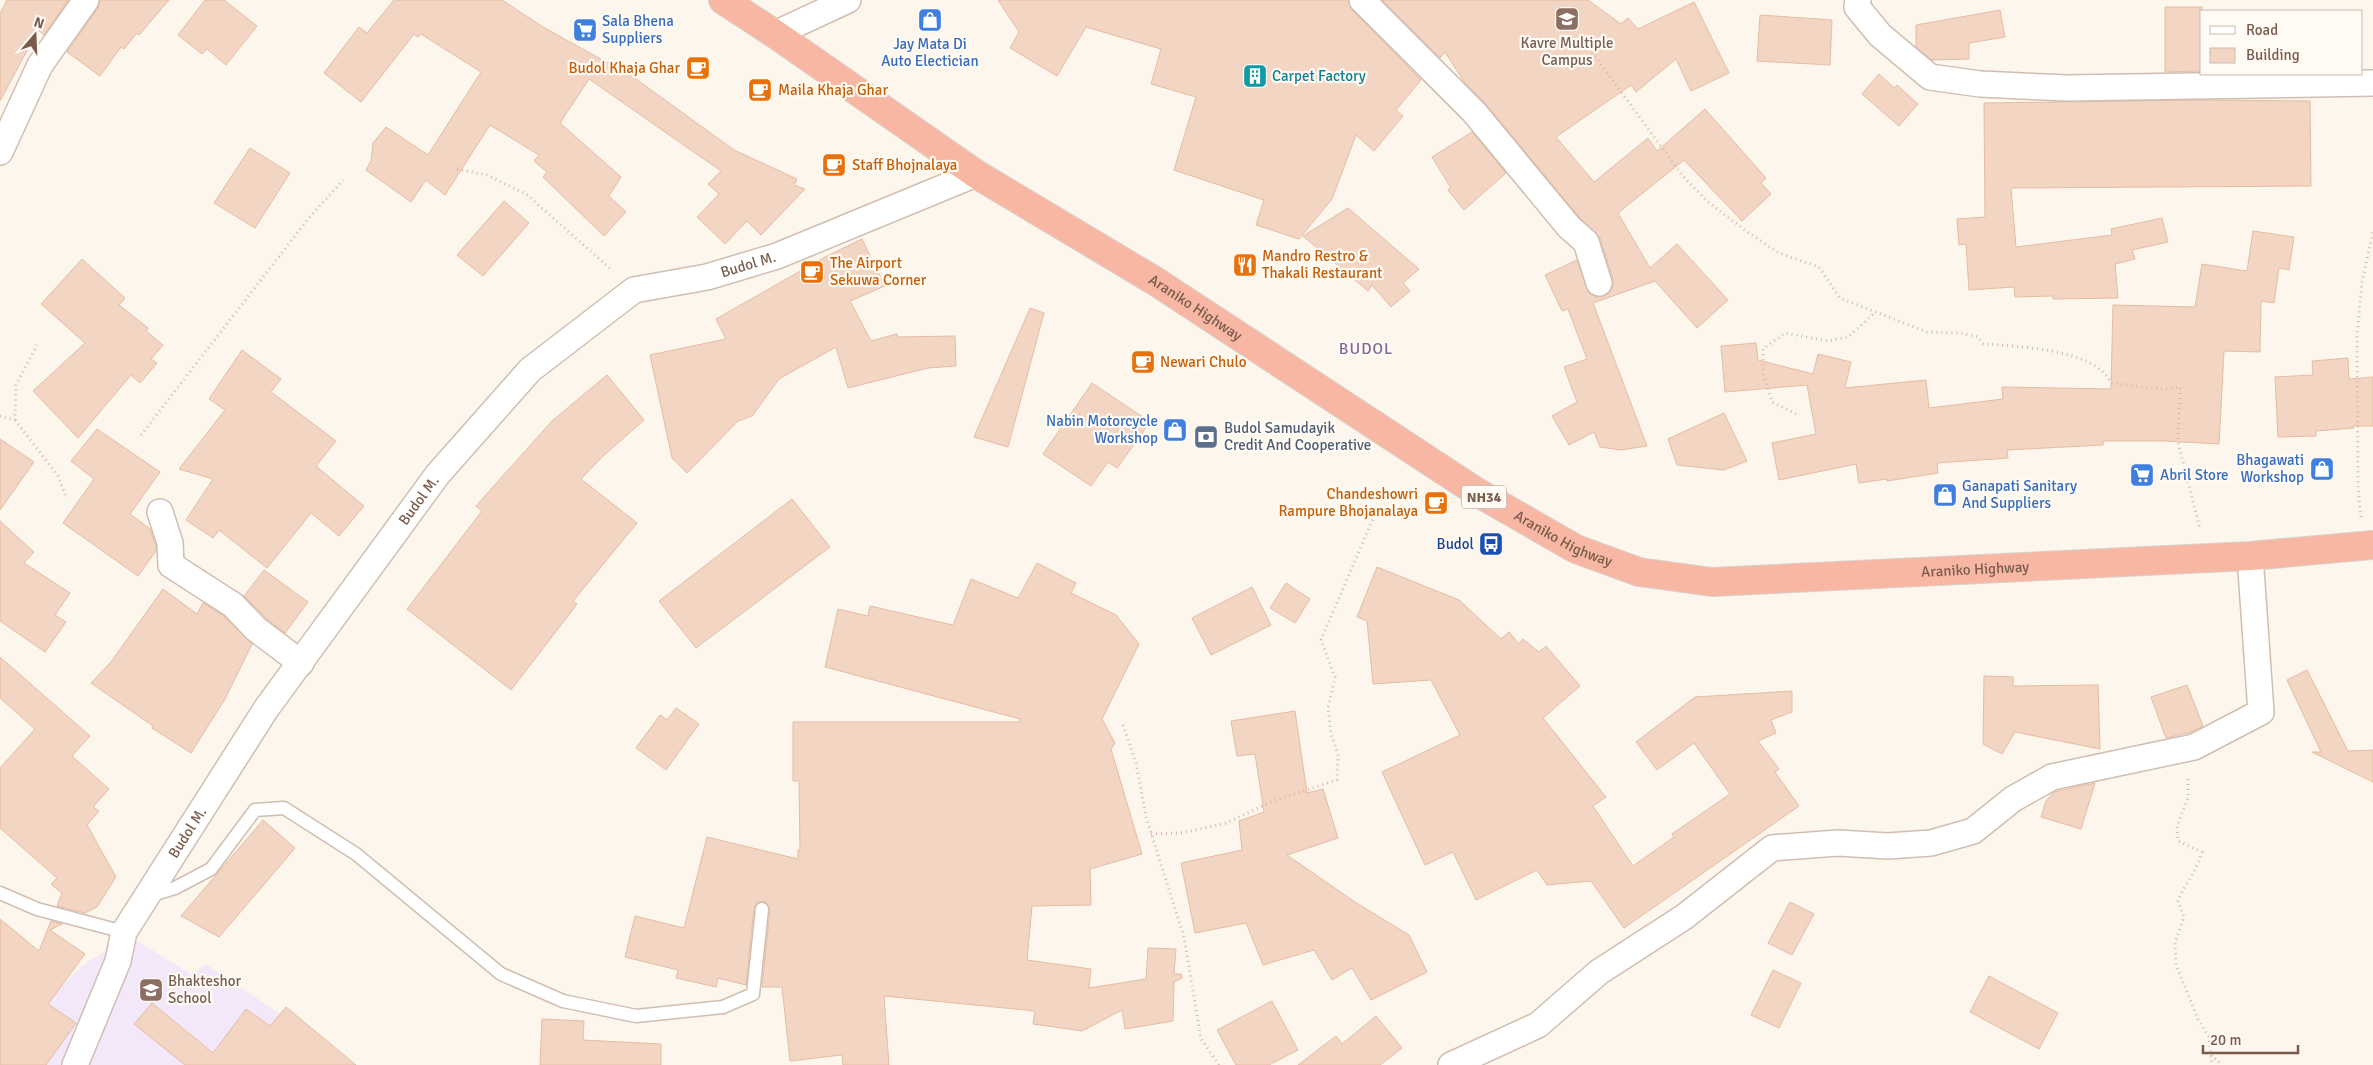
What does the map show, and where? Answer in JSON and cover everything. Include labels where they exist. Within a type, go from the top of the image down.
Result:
[{"type":"highway","name":"Araniko Highway","points":[[723,0],[976,174],[1155,281],[1475,492],[1576,549],[1639,572],[1712,582],[2250,556],[2367,534]]},
{"type":"street","points":[[0,152],[40,65],[86,0]]},
{"type":"street","points":[[775,34],[848,0]]},
{"type":"street","points":[[1362,0],[1474,112],[1569,227],[1586,242],[1599,283]]},
{"type":"street","points":[[1858,0],[1858,7],[1880,35],[1930,77],[1980,84],[2067,88],[2373,83]]},
{"type":"street","name":"Budol M.","points":[[76,1065],[118,961],[124,932],[266,708],[438,474],[530,370],[634,290],[707,277],[777,256],[976,174]]},
{"type":"street","points":[[160,512],[170,543],[171,565],[233,605],[256,629],[300,663]]},
{"type":"street","points":[[1451,1065],[1538,1025],[1599,972],[1684,917],[1772,848],[1838,843],[1888,846],[1931,844],[1973,831],[2013,799],[2052,777],[2194,747],[2261,712],[2250,556]]},
{"type":"lane","points":[[146,897],[175,888],[211,870],[255,810],[284,808],[356,854],[501,974],[563,1001],[636,1016],[723,1007],[753,994],[762,909]]},
{"type":"lane","points":[[0,893],[37,909],[124,932]]},
{"type":"path","points":[[1583,40],[1682,175],[1707,201],[1779,253],[1819,267],[1840,298],[1927,332],[1961,333],[1978,337],[1984,344],[2054,350],[2086,362],[2103,372],[2112,384],[2160,389],[2180,387],[2178,442],[2202,534],[2202,558]]},
{"type":"path","points":[[457,169],[487,175],[526,194],[570,231],[634,290]]},
{"type":"path","points":[[141,435],[308,220],[343,180]]},
{"type":"path","points":[[2367,534],[2358,488],[2357,336],[2362,282],[2373,232]]},
{"type":"path","points":[[1796,414],[1772,402],[1763,373],[1763,349],[1785,333],[1828,341],[1848,337],[1876,312]]},
{"type":"path","points":[[15,420],[16,385],[37,345]]},
{"type":"path","points":[[0,416],[15,420],[39,449],[65,488],[67,499]]},
{"type":"path","points":[[1152,834],[1180,833],[1224,824],[1273,801],[1337,780],[1338,754],[1331,734],[1328,708],[1335,677],[1321,640],[1378,507]]},
{"type":"path","points":[[1123,725],[1136,763],[1152,834],[1184,937],[1201,1039],[1219,1065]]},
{"type":"path","points":[[2194,747],[2189,756],[2188,798],[2176,834],[2178,840],[2202,852],[2198,865],[2185,884],[2178,902],[2184,917],[2175,943],[2176,965],[2198,1019],[2209,1037],[2212,1065]]},
{"type":"path","points":[[2211,1055],[2222,1065]]},
{"type":"shaded area","name":"Bhakteshor School","points":[[130,936],[192,975],[206,964],[322,1042],[306,1065],[2,1065],[41,1004],[86,963]]},
{"type":"building","points":[[7,0],[68,0],[44,35],[38,30],[0,101],[0,14]]},
{"type":"building","points":[[100,0],[169,0],[139,35],[137,33],[124,49],[121,47],[100,76],[67,52],[98,8]]},
{"type":"building","points":[[205,0],[224,0],[257,26],[226,65],[207,49],[202,54],[178,35]]},
{"type":"building","points":[[394,0],[502,0],[543,27],[608,63],[609,61],[734,150],[797,179],[794,185],[805,189],[761,235],[747,221],[725,244],[697,217],[719,194],[708,184],[721,171],[589,79],[560,123],[621,177],[609,196],[626,212],[604,236],[543,177],[547,172],[534,161],[539,155],[490,125],[445,195],[426,180],[411,202],[366,170],[371,161],[373,143],[386,127],[428,155],[481,72],[421,34],[418,37],[414,34],[361,102],[324,73],[359,27],[367,33]]},
{"type":"building","points":[[998,0],[1348,0],[1352,10],[1421,80],[1396,110],[1403,116],[1374,151],[1356,135],[1332,199],[1299,239],[1256,225],[1264,200],[1174,170],[1196,97],[1151,84],[1161,49],[1086,27],[1057,76],[1010,48],[1019,32]]},
{"type":"building","points":[[1382,0],[1588,0],[1621,24],[1628,18],[1638,29],[1694,2],[1729,73],[1691,91],[1676,59],[1636,92],[1631,85],[1556,137],[1594,182],[1648,138],[1657,151],[1705,109],[1766,178],[1761,183],[1771,194],[1742,221],[1684,160],[1618,213],[1650,268],[1677,244],[1728,300],[1697,328],[1655,281],[1593,303],[1647,446],[1621,450],[1600,447],[1594,432],[1569,445],[1552,416],[1577,402],[1564,367],[1587,359],[1568,309],[1562,311],[1545,275],[1577,260],[1589,293],[1596,297],[1609,293],[1613,287],[1613,279],[1600,238],[1579,217],[1485,103],[1465,83],[1445,52],[1440,58]]},
{"type":"building","points":[[2165,7],[2202,7],[2202,10],[2200,10],[2200,71],[2165,72]]},
{"type":"building","points":[[2000,10],[2005,37],[1969,43],[1969,59],[1932,60],[1916,47],[1916,25]]},
{"type":"building","points":[[1760,15],[1832,20],[1830,65],[1757,61]]},
{"type":"building","points":[[1879,74],[1894,88],[1897,85],[1918,104],[1899,126],[1862,94]]},
{"type":"building","points":[[2202,100],[2310,101],[2311,186],[2011,188],[2016,247],[2112,235],[2111,229],[2162,218],[2168,242],[2132,250],[2135,259],[2115,264],[2118,298],[2053,299],[2053,296],[2015,297],[2014,287],[1969,290],[1966,244],[1959,245],[1957,219],[1985,217],[1984,103]]},
{"type":"building","points":[[1472,132],[1506,173],[1464,210],[1448,190],[1451,188],[1432,157]]},
{"type":"building","points":[[250,148],[290,173],[255,228],[214,203]]},
{"type":"building","points":[[504,201],[529,223],[483,276],[457,255]]},
{"type":"building","points":[[1348,208],[1419,269],[1403,283],[1410,291],[1391,307],[1372,285],[1368,291],[1303,236]]},
{"type":"building","points":[[2253,231],[2294,237],[2289,270],[2279,268],[2274,303],[2261,301],[2260,352],[2224,351],[2219,444],[2165,441],[2103,441],[2103,445],[2007,450],[2008,458],[1937,463],[1938,473],[1887,481],[1887,479],[1859,483],[1856,464],[1779,480],[1772,443],[1816,434],[1807,385],[1725,392],[1721,346],[1756,343],[1758,360],[1813,374],[1818,354],[1851,362],[1845,388],[1926,380],[1929,408],[2003,399],[2002,387],[2111,389],[2113,305],[2195,307],[2202,264],[2247,271]]},
{"type":"building","points":[[862,239],[885,286],[850,301],[871,341],[897,334],[898,337],[955,336],[956,366],[928,368],[848,388],[836,347],[779,379],[752,416],[738,421],[687,473],[672,458],[650,355],[726,339],[716,319],[825,257]]},
{"type":"building","points":[[82,259],[125,298],[119,305],[148,328],[146,331],[163,345],[151,359],[157,363],[140,383],[131,375],[78,438],[33,391],[85,343],[41,304]]},
{"type":"building","points":[[1030,308],[1044,313],[1008,447],[974,437]]},
{"type":"building","points":[[242,350],[281,379],[271,392],[336,441],[316,466],[364,506],[339,536],[311,513],[267,568],[219,530],[213,538],[186,520],[213,479],[179,469],[225,410],[209,399]]},
{"type":"building","points":[[2348,358],[2349,379],[2373,377],[2373,426],[2353,426],[2354,428],[2316,431],[2316,436],[2278,437],[2275,377],[2313,375],[2312,361]]},
{"type":"building","points":[[607,375],[644,420],[602,457],[581,479],[637,523],[573,601],[577,604],[511,690],[407,609],[482,511],[476,506],[552,421]]},
{"type":"building","points":[[1092,383],[1150,422],[1117,468],[1108,462],[1091,486],[1043,454]]},
{"type":"building","points":[[1724,413],[1747,461],[1724,470],[1677,465],[1668,439]]},
{"type":"building","points":[[97,429],[160,472],[130,514],[150,529],[156,546],[156,551],[138,576],[63,523],[94,479],[71,461]]},
{"type":"building","points":[[0,439],[34,462],[0,510]]},
{"type":"building","points":[[792,499],[830,547],[696,648],[659,601]]},
{"type":"building","points":[[0,521],[34,552],[24,563],[70,593],[55,615],[66,622],[45,652],[0,621]]},
{"type":"building","points":[[1037,563],[1076,583],[1071,593],[1116,615],[1139,644],[1102,719],[1115,743],[1111,749],[1142,854],[1090,869],[1091,905],[1032,906],[1027,960],[1091,969],[1089,988],[1146,979],[1148,948],[1176,949],[1174,974],[1181,974],[1182,978],[1174,982],[1173,1021],[1125,1029],[1122,1010],[1082,1031],[1033,1024],[1035,1011],[884,996],[889,1065],[843,1065],[842,1055],[790,1061],[782,987],[762,987],[770,910],[766,902],[758,902],[754,908],[746,985],[718,978],[716,987],[676,978],[678,970],[625,957],[635,916],[684,928],[707,837],[798,859],[798,850],[800,850],[799,781],[793,781],[793,722],[1020,722],[1020,719],[825,667],[838,609],[868,616],[870,606],[953,625],[971,579],[1018,598]]},
{"type":"building","points":[[1377,567],[1459,600],[1501,639],[1509,632],[1519,644],[1523,639],[1539,652],[1546,646],[1580,686],[1543,718],[1606,797],[1593,806],[1633,866],[1674,837],[1672,834],[1730,794],[1694,743],[1657,770],[1636,742],[1695,697],[1792,691],[1792,712],[1771,720],[1776,733],[1758,741],[1779,769],[1775,772],[1799,806],[1624,928],[1591,881],[1547,885],[1537,870],[1476,900],[1453,852],[1425,865],[1382,772],[1460,735],[1431,680],[1373,684],[1367,621],[1357,617]]},
{"type":"building","points":[[264,570],[308,602],[285,633],[266,618],[244,596]]},
{"type":"building","points":[[1286,583],[1310,599],[1295,623],[1270,608]]},
{"type":"building","points":[[1252,587],[1271,625],[1211,655],[1192,618]]},
{"type":"building","points":[[163,589],[197,614],[203,603],[224,616],[252,644],[225,699],[191,753],[152,728],[153,726],[91,683],[111,662]]},
{"type":"building","points":[[0,657],[90,736],[72,756],[109,789],[93,807],[99,811],[87,825],[116,877],[97,907],[85,913],[57,906],[62,893],[51,884],[57,878],[0,828],[0,768],[35,729],[0,698]]},
{"type":"building","points":[[2307,670],[2348,751],[2373,750],[2373,782],[2312,752],[2321,752],[2287,680]]},
{"type":"building","points":[[1984,676],[2013,677],[2013,686],[2098,685],[2100,749],[2015,732],[2002,754],[1983,744]]},
{"type":"building","points":[[2187,685],[2203,726],[2191,732],[2166,738],[2151,697]]},
{"type":"building","points":[[676,708],[699,724],[666,770],[636,748],[660,715],[667,720]]},
{"type":"building","points":[[1295,711],[1307,793],[1323,789],[1338,838],[1287,855],[1355,902],[1409,935],[1427,972],[1371,1000],[1352,968],[1332,980],[1314,950],[1263,965],[1246,923],[1195,933],[1181,863],[1242,850],[1239,821],[1264,812],[1255,754],[1237,756],[1231,721]]},
{"type":"building","points":[[2095,783],[2081,829],[2041,817],[2046,801],[2054,792]]},
{"type":"building","points":[[263,820],[295,848],[267,881],[219,937],[181,916]]},
{"type":"building","points":[[1790,902],[1814,914],[1792,955],[1768,943]]},
{"type":"building","points":[[0,919],[39,951],[51,921],[62,924],[50,930],[85,954],[48,1004],[76,1023],[46,1065],[0,1065]]},
{"type":"building","points":[[1773,970],[1801,983],[1779,1028],[1751,1015]]},
{"type":"building","points":[[1989,976],[2058,1013],[2039,1049],[1970,1012]]},
{"type":"building","points":[[1272,1001],[1298,1050],[1269,1065],[1236,1065],[1217,1030]]},
{"type":"building","points":[[152,1003],[213,1053],[246,1009],[270,1026],[286,1007],[356,1065],[185,1065],[134,1024]]},
{"type":"building","points":[[1376,1016],[1402,1048],[1380,1065],[1298,1065],[1336,1036],[1342,1044]]},
{"type":"building","points":[[542,1019],[584,1021],[583,1040],[661,1044],[661,1065],[540,1065]]},
{"type":"place","name":"Kavre Multiple Campus","points":[[1567,19]]},
{"type":"place","name":"Jay Mata Di Auto Electician","points":[[930,20]]},
{"type":"place","name":"Sala Bhena Suppliers","points":[[585,30]]},
{"type":"place","name":"Budol Khaja Ghar","points":[[698,68]]},
{"type":"place","name":"Carpet Factory","points":[[1255,76]]},
{"type":"place","name":"Maila Khaja Ghar","points":[[760,90]]},
{"type":"place","name":"Staff Bhojnalaya","points":[[834,165]]},
{"type":"place","name":"Mandro Restro & Thakali Restaurant","points":[[1245,265]]},
{"type":"place","name":"The Airport Sekuwa Corner","points":[[812,272]]},
{"type":"place","name":"Newari Chulo","points":[[1143,362]]},
{"type":"place","name":"Nabin Motorcycle Workshop","points":[[1175,430]]},
{"type":"place","name":"Budol Samudayik Credit And Cooperative","points":[[1206,437]]},
{"type":"place","name":"Bhagawati Workshop","points":[[2322,469]]},
{"type":"place","name":"Abril Store","points":[[2142,475]]},
{"type":"place","name":"Ganapati Sanitary And Suppliers","points":[[1945,495]]},
{"type":"place","name":"Chandeshowri Rampure Bhojanalaya","points":[[1436,503]]},
{"type":"place","name":"Budol","points":[[1491,544]]},
{"type":"place","name":"Bhakteshor School","points":[[151,990]]},
{"type":"district","name":"BUDOL","points":[[1366,349]]}]
